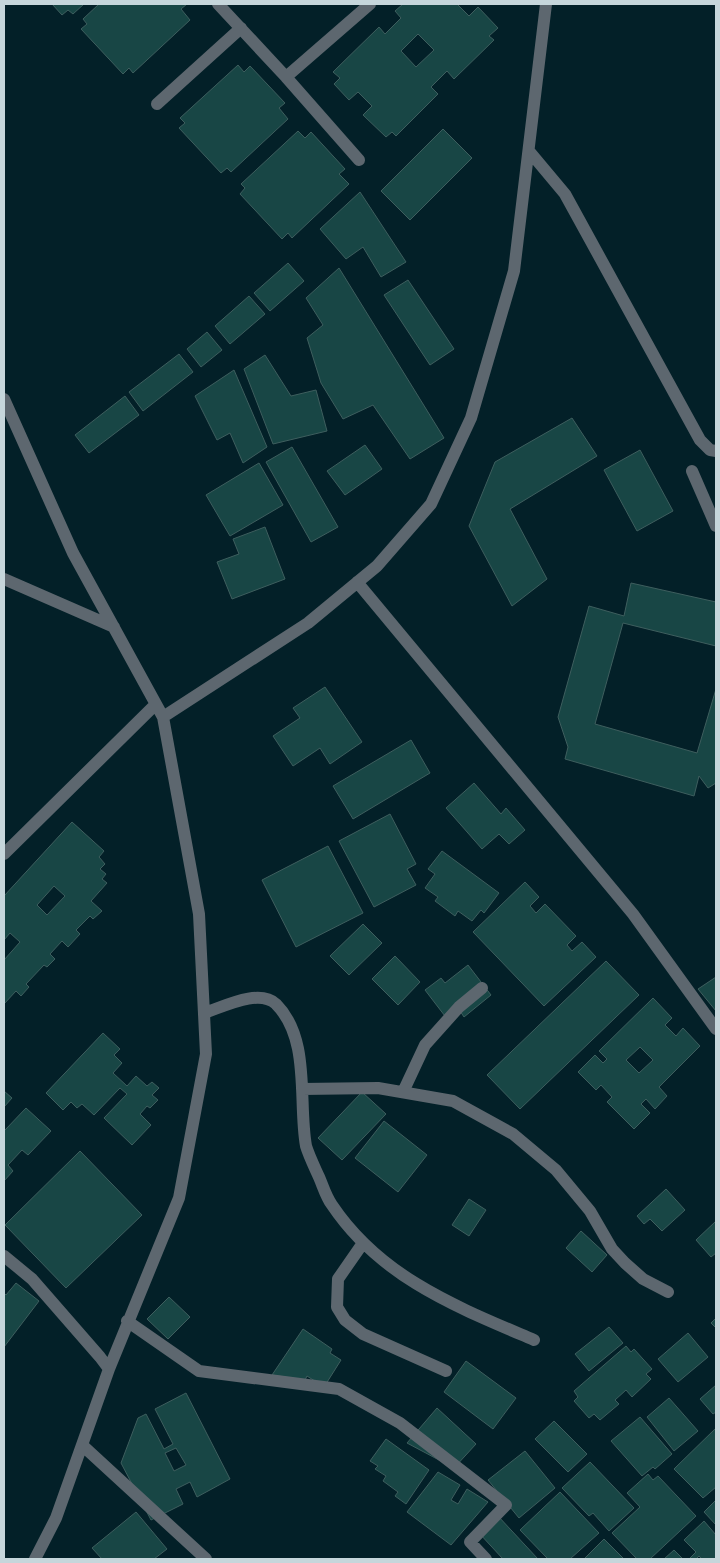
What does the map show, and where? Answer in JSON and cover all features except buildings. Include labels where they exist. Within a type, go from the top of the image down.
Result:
[{"type":"street","points":[[218,4],[359,160]]},
{"type":"street","points":[[286,77],[370,4]]},
{"type":"street","points":[[163,717],[308,623],[377,566],[431,504],[471,418],[514,271],[546,4]]},
{"type":"street","points":[[158,104],[241,28]]},
{"type":"street","points":[[529,151],[565,194],[700,440],[710,450],[716,451]]},
{"type":"street","points":[[4,398],[73,552],[163,717],[199,914],[206,1054],[179,1198],[127,1321],[56,1518],[35,1559]]},
{"type":"street","points":[[692,471],[716,526]]},
{"type":"street","points":[[4,579],[114,627]]},
{"type":"street","points":[[357,582],[632,914],[716,1029]]},
{"type":"street","points":[[4,854],[156,704]]},
{"type":"street","points":[[402,1092],[425,1045],[459,1007],[482,988]]},
{"type":"street","points":[[204,1013],[244,1000],[260,997],[274,1002],[286,1016],[296,1038],[306,1147],[331,1204],[363,1243],[402,1276],[450,1304],[534,1340]]},
{"type":"street","points":[[302,1089],[378,1088],[454,1101],[513,1134],[556,1170],[590,1211],[612,1249],[643,1279],[668,1292]]},
{"type":"street","points":[[363,1243],[338,1280],[337,1307],[345,1320],[363,1334],[446,1371]]},
{"type":"street","points":[[4,1256],[32,1279],[109,1369]]},
{"type":"street","points":[[127,1321],[200,1371],[339,1389],[400,1423],[506,1505],[470,1542],[486,1559]]},
{"type":"street","points":[[82,1445],[206,1559]]}]
